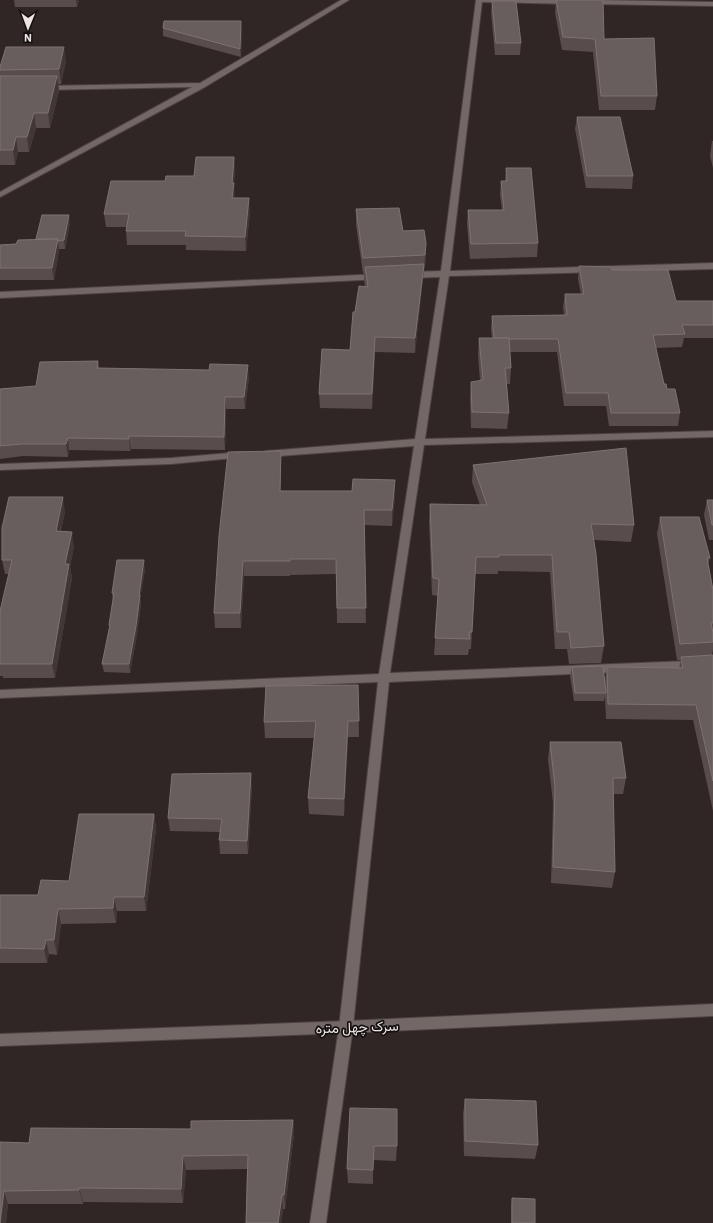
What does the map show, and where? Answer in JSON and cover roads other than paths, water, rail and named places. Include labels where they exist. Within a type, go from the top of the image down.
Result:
[{"type":"street","points":[[0,195],[202,86],[346,0]]},
{"type":"street","points":[[318,1223],[346,1027],[384,678],[445,273],[479,0],[713,4]]},
{"type":"street","points":[[39,88],[202,86]]},
{"type":"street","points":[[0,295],[445,273],[713,266]]},
{"type":"street","points":[[0,467],[170,461],[419,442],[713,434]]},
{"type":"street","points":[[0,694],[713,664]]},
{"type":"street","name":"سرک چهل متره","points":[[0,1040],[346,1027],[713,1010]]}]
